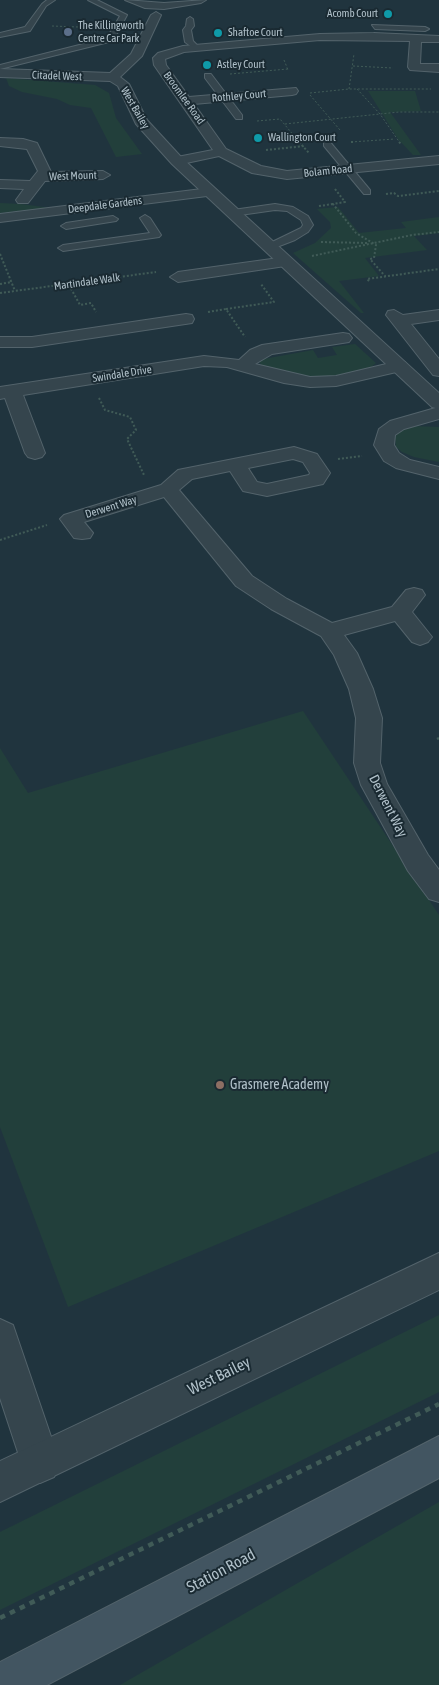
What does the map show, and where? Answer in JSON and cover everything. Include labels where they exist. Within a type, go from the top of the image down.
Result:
[{"type":"main road","name":"Station Road","points":[[2,1685],[439,1456]]},
{"type":"street","points":[[134,2],[156,15],[181,5],[201,0]]},
{"type":"street","points":[[134,2],[158,6],[181,5]]},
{"type":"street","name":"West Bailey","points":[[156,15],[136,56],[113,77],[123,84],[141,121],[177,161],[439,403]]},
{"type":"street","points":[[297,28],[307,38]]},
{"type":"street","name":"Broomlee Road","points":[[221,152],[160,65],[159,58],[175,51],[196,48],[307,38],[354,36],[375,28],[416,38],[439,39]]},
{"type":"street","points":[[416,38],[414,67],[439,68]]},
{"type":"street","points":[[281,40],[292,52]]},
{"type":"street","name":"Citadel West","points":[[0,73],[113,77]]},
{"type":"street","name":"Rothley Court","points":[[186,101],[292,91]]},
{"type":"street","points":[[0,142],[23,143],[35,133]]},
{"type":"street","name":"West Mount","points":[[22,200],[45,171],[35,149],[23,143]]},
{"type":"street","points":[[177,161],[209,157],[221,152]]},
{"type":"street","name":"Bolam Road","points":[[221,152],[247,166],[270,173],[287,175],[434,160]]},
{"type":"street","name":"West Mount","points":[[3,184],[103,175]]},
{"type":"street","name":"Deepdale Gardens","points":[[0,218],[210,192]]},
{"type":"street","points":[[171,274],[192,270],[248,268],[286,262]]},
{"type":"street","points":[[439,315],[397,318],[439,371]]},
{"type":"street","points":[[0,342],[32,342],[106,330],[161,327],[186,319]]},
{"type":"street","name":"Swindale Drive","points":[[6,392],[204,361],[228,362],[250,360],[268,349],[324,348],[343,338]]},
{"type":"street","name":"Swindale Drive","points":[[250,360],[284,378],[310,382],[336,381],[399,366]]},
{"type":"street","points":[[6,392],[33,448],[10,447]]},
{"type":"street","points":[[439,413],[403,422],[391,429],[385,437],[384,445],[387,451],[403,464],[439,473]]},
{"type":"street","name":"Derwent Way","points":[[76,526],[161,492],[185,474],[294,453],[310,458],[314,464]]},
{"type":"street","points":[[236,464],[250,487],[266,490],[316,480],[320,473],[314,464]]},
{"type":"street","name":"Derwent Way","points":[[161,492],[244,581],[279,604],[329,631],[345,654],[369,718],[368,763],[374,785],[418,863],[439,891]]},
{"type":"street","points":[[329,631],[407,604],[420,637]]},
{"type":"street","name":"West Bailey","points":[[0,1482],[439,1271]]},
{"type":"street","points":[[0,1338],[40,1463]]},
{"type":"lane","points":[[0,35],[27,29],[44,5],[52,0]]},
{"type":"lane","points":[[0,66],[110,39],[124,15],[91,0]]},
{"type":"lane","points":[[190,19],[190,26],[187,30],[189,42],[196,48]]},
{"type":"lane","points":[[375,28],[425,29]]},
{"type":"lane","points":[[208,76],[238,116]]},
{"type":"lane","points":[[327,144],[367,192]]},
{"type":"lane","points":[[105,205],[120,229]]},
{"type":"lane","points":[[233,213],[275,207],[290,209],[305,218],[308,225],[305,230],[269,247]]},
{"type":"lane","points":[[66,226],[120,229],[156,235],[145,218]]},
{"type":"lane","points":[[63,248],[120,229]]},
{"type":"path","points":[[349,89],[354,36]]},
{"type":"path","points":[[292,91],[309,93],[349,89],[432,89]]},
{"type":"path","points":[[356,89],[380,114],[395,139],[412,156],[434,160]]},
{"type":"path","points":[[285,124],[380,114],[439,112]]},
{"type":"path","points":[[221,152],[395,139]]},
{"type":"path","points":[[321,171],[345,202],[333,204],[356,233],[376,245],[374,258],[370,260],[385,276]]},
{"type":"path","points":[[367,192],[375,195],[394,193],[398,196],[439,191]]},
{"type":"path","points":[[286,262],[374,243],[439,232]]},
{"type":"path","points":[[285,241],[374,243]]},
{"type":"path","points":[[0,254],[15,291]]},
{"type":"path","points":[[186,319],[188,315],[274,302],[248,268]]},
{"type":"path","points":[[369,281],[367,279],[439,270]]},
{"type":"path","name":"Martindale Walk","points":[[0,293],[171,274]]},
{"type":"path","points":[[0,284],[12,282]]},
{"type":"path","points":[[69,284],[80,305],[92,303],[106,330]]},
{"type":"path","points":[[226,310],[250,360]]},
{"type":"path","points":[[90,379],[104,410],[130,417],[136,430],[127,439],[161,492]]},
{"type":"path","points":[[314,464],[387,451]]},
{"type":"path","points":[[0,540],[64,519],[76,526]]},
{"type":"path","points":[[0,1618],[439,1404]]},
{"type":"green space","points":[[6,78],[95,85],[109,93],[116,118],[142,154],[116,157],[91,108],[70,105],[57,99],[22,92],[9,86]]},
{"type":"green space","points":[[368,91],[415,91],[421,111],[390,112],[421,155],[413,155],[398,139]]},
{"type":"green space","points":[[0,203],[21,204],[51,208],[0,213]]},
{"type":"green space","points":[[338,207],[359,233],[406,228],[401,222],[439,217],[439,233],[414,236],[427,250],[365,258],[379,276],[339,281],[364,313],[361,313],[293,253],[315,243],[331,228],[330,222],[317,209]]},
{"type":"green space","points":[[355,344],[376,363],[370,368],[330,377],[300,377],[262,366],[258,360],[313,350],[318,358],[337,355],[332,347]]},
{"type":"green space","points":[[412,426],[439,427],[439,462],[414,457],[396,447],[395,437],[399,432]]},
{"type":"green space","name":"Grasmere Academy","points":[[303,711],[439,915],[439,1151],[68,1307],[0,1127],[0,748],[28,793]]},
{"type":"green space","points":[[439,1315],[439,1392],[0,1610],[0,1532]]},
{"type":"green space","points":[[439,1502],[439,1685],[120,1685]]},
{"type":"place","name":"Acomb Court","points":[[388,14]]},
{"type":"place","name":"The Killingworth Centre Car Park","points":[[68,32]]},
{"type":"place","name":"Shaftoe Court","points":[[218,33]]},
{"type":"place","name":"Astley Court","points":[[207,65]]},
{"type":"place","name":"Wallington Court","points":[[258,138]]},
{"type":"place","name":"Grasmere Academy","points":[[220,1085]]}]
